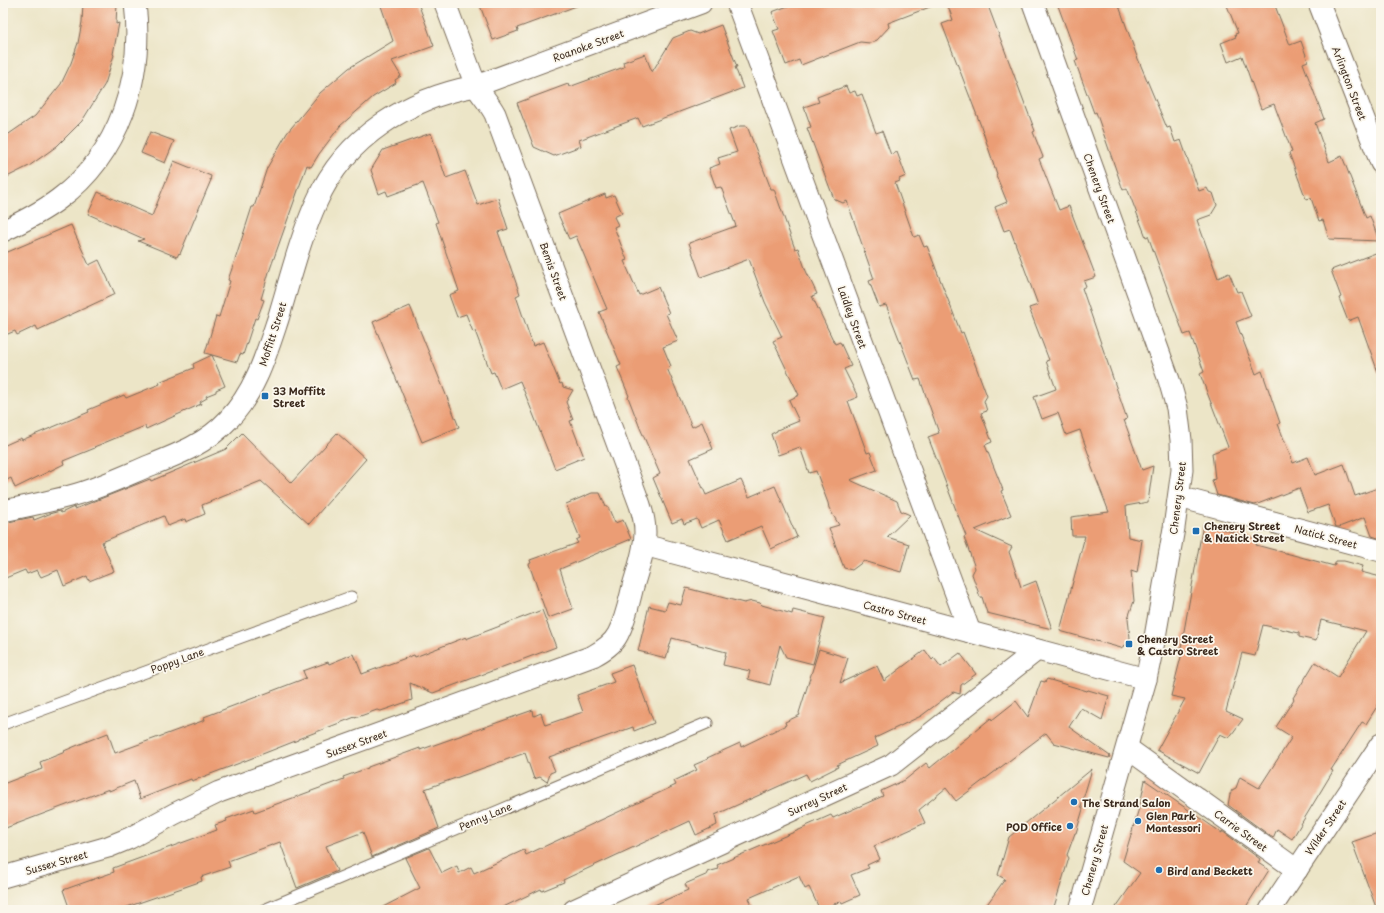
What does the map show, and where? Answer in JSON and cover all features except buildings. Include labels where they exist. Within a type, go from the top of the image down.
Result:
[{"type":"street","points":[[3,231],[37,214],[60,198],[81,179],[98,160],[113,136],[125,109],[133,80],[137,52],[137,18],[135,3]]},
{"type":"street","name":"Bemis Street","points":[[445,3],[476,86],[482,96],[490,104],[495,114],[638,497],[644,519],[644,545]]},
{"type":"street","name":"Roanoke Street","points":[[476,86],[701,3]]},
{"type":"street","name":"Laidley Street","points":[[736,3],[970,632]]},
{"type":"street","name":"Chenery Street","points":[[1033,3],[1169,380],[1177,408],[1181,440],[1182,470],[1179,498],[1155,637],[1146,679],[1080,910]]},
{"type":"street","name":"Arlington Street","points":[[1319,3],[1381,163]]},
{"type":"street","name":"Moffitt Street","points":[[3,511],[89,490],[177,455],[212,435],[228,420],[243,402],[255,382],[265,360],[308,223],[318,199],[330,177],[345,156],[365,137],[387,120],[413,106],[455,90],[476,86]]},
{"type":"street","name":"Natick Street","points":[[1179,498],[1381,551]]},
{"type":"street","name":"Castro Street","points":[[644,545],[1146,679]]},
{"type":"street","name":"Sussex Street","points":[[3,877],[108,847],[130,838],[174,814],[220,792],[594,656],[603,651],[612,643],[618,634],[624,620],[644,545]]},
{"type":"street","name":"Surrey Street","points":[[574,910],[891,765],[1037,650]]},
{"type":"street","name":"Wilder Street","points":[[1270,910],[1381,744]]},
{"type":"street","name":"Carrie Street","points":[[1126,748],[1297,870]]},
{"type":"lane","name":"Poppy Lane","points":[[3,724],[351,597]]},
{"type":"lane","name":"Penny Lane","points":[[264,910],[707,722]]},
{"type":"place","name":"33 Moffitt Street","points":[[265,396]]},
{"type":"place","name":"Chenery Street & Natick Street","points":[[1196,531]]},
{"type":"place","name":"Chenery Street & Castro Street","points":[[1129,644]]},
{"type":"place","name":"The Strand Salon","points":[[1074,802]]},
{"type":"place","name":"Glen Park Montessori","points":[[1138,821]]},
{"type":"place","name":"POD Office","points":[[1070,826]]},
{"type":"place","name":"Bird and Beckett","points":[[1159,870]]}]
